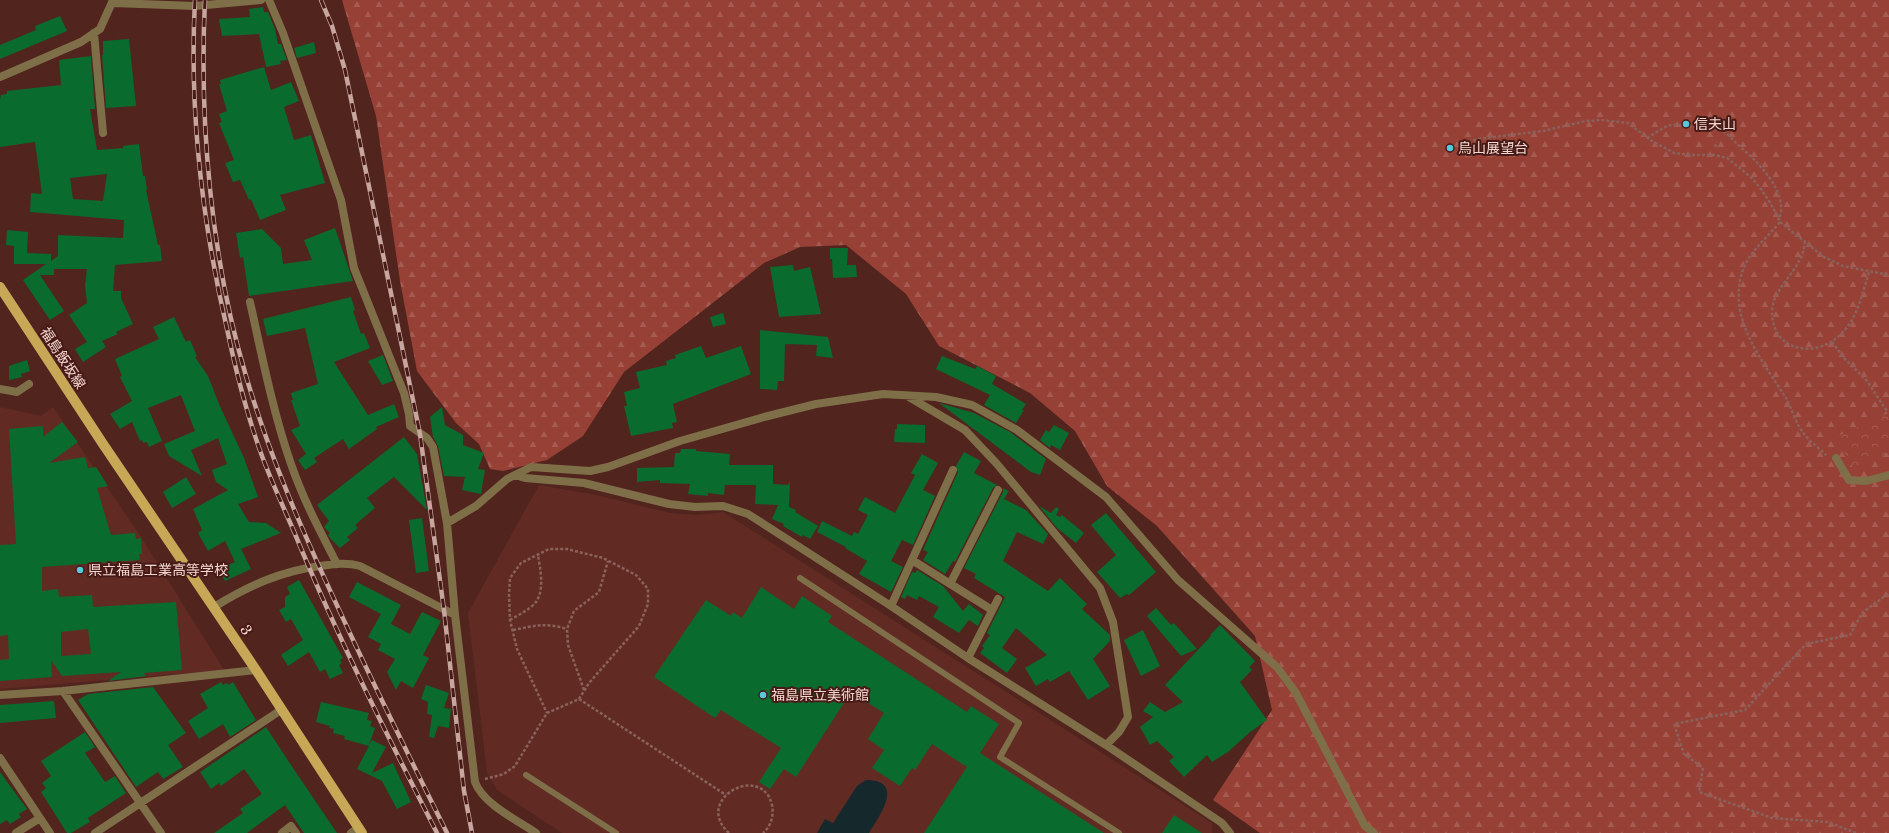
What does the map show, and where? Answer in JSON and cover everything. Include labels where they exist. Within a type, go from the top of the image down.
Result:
[{"type":"main road","name":"福島飯坂線","points":[[0,287],[103,444]]},
{"type":"main road","name":"3","points":[[103,444],[256,670],[357,831]]},
{"type":"street","points":[[0,77],[81,42],[100,29],[113,1],[204,6],[261,0]]},
{"type":"street","points":[[269,0],[283,33],[341,200],[354,268],[404,393],[410,426],[427,438],[433,447],[447,523],[455,615],[475,782],[479,791],[490,802],[536,833]]},
{"type":"street","points":[[94,33],[103,133]]},
{"type":"street","points":[[250,302],[266,374],[291,464],[309,509],[337,564]]},
{"type":"street","points":[[0,389],[17,392],[29,384]]},
{"type":"street","points":[[447,523],[476,506],[507,479],[531,467],[590,471],[608,467],[680,441],[779,413],[816,404],[883,394],[936,397],[972,405],[1017,430],[1106,497],[1178,580],[1277,667],[1296,693],[1365,826],[1374,833]]},
{"type":"street","points":[[907,396],[965,430],[997,464],[1100,588],[1113,622],[1128,717],[1119,732],[1106,745]]},
{"type":"street","points":[[1836,458],[1849,480],[1866,481],[1889,475]]},
{"type":"street","points":[[891,606],[953,470]]},
{"type":"street","points":[[515,475],[525,478],[584,483],[669,504],[695,507],[723,506],[748,514],[891,606],[968,658],[1106,745],[1222,823],[1230,833]]},
{"type":"street","points":[[950,584],[998,490]]},
{"type":"street","points":[[912,560],[992,610]]},
{"type":"street","points":[[214,607],[234,594],[270,577],[289,571],[350,563],[360,566],[455,615]]},
{"type":"street","points":[[968,658],[998,599]]},
{"type":"street","points":[[0,695],[63,691],[256,670]]},
{"type":"street","points":[[63,691],[161,833]]},
{"type":"street","points":[[94,833],[281,710]]},
{"type":"street","points":[[0,758],[50,833]]},
{"type":"street","points":[[16,833],[40,818]]},
{"type":"street","points":[[282,833],[291,826],[296,833]]},
{"type":"lane","points":[[800,578],[1019,723],[1000,757],[1119,833]]},
{"type":"lane","points":[[526,775],[616,833]]},
{"type":"path","points":[[1459,145],[1478,139],[1543,131],[1586,121],[1601,120],[1628,123],[1647,138],[1674,153],[1690,155],[1715,155],[1727,158],[1752,178],[1762,189],[1779,221],[1824,257],[1843,266],[1889,275]]},
{"type":"path","points":[[1647,138],[1672,125],[1712,128],[1722,131],[1756,160],[1778,191],[1782,212],[1779,221],[1756,248],[1746,263],[1740,277],[1739,309],[1754,348],[1786,400],[1803,433],[1826,454],[1836,458]]},
{"type":"path","points":[[1722,131],[1724,126]]},
{"type":"path","points":[[1715,147],[1717,142]]},
{"type":"path","points":[[1805,241],[1800,260],[1774,299],[1772,313],[1776,332],[1785,342],[1799,349],[1807,350],[1832,342],[1851,323],[1857,310],[1869,272]]},
{"type":"path","points":[[1832,342],[1844,358],[1867,381],[1887,410]]},
{"type":"path","points":[[475,782],[504,774],[515,766],[547,713],[579,699],[584,690],[640,626],[648,604],[648,589],[636,575],[608,561],[567,549],[550,549],[520,563],[510,578],[510,620],[517,649],[547,713]]},
{"type":"path","points":[[510,620],[536,602],[541,590],[541,571],[538,555]]},
{"type":"path","points":[[584,690],[568,645],[567,629],[574,611],[599,592],[608,561]]},
{"type":"path","points":[[1856,833],[1828,822],[1772,818],[1699,792],[1703,768],[1684,754],[1674,724],[1745,710],[1806,644],[1850,635],[1862,613],[1889,593]]},
{"type":"path","points":[[513,630],[543,624],[553,624],[567,629]]},
{"type":"path","points":[[579,699],[726,795]]},
{"type":"path","points":[[729,833],[723,827],[719,812],[720,805],[726,795],[733,788],[748,785],[761,790],[767,795],[773,810],[769,826],[764,833]]},
{"type":"shaded area","name":"県立福島工業高等学校","points":[[0,407],[41,416],[53,407],[141,537],[224,670],[0,689]]},
{"type":"shaded area","points":[[539,485],[596,495],[670,513],[697,515],[723,512],[1212,823],[1212,833],[562,833],[497,790],[487,772],[468,613]]},
{"type":"green space","points":[[342,0],[1889,0],[1889,833],[1260,833],[1213,800],[1272,710],[1255,636],[1157,526],[1107,486],[1075,431],[1030,393],[939,346],[906,294],[846,245],[800,247],[764,263],[624,372],[583,436],[547,460],[503,471],[490,469],[479,444],[456,423],[417,371],[400,281],[376,116]]},
{"type":"green space","points":[[1889,413],[1889,452],[1854,470],[1836,437]]},
{"type":"water","points":[[866,780],[878,782],[885,786],[887,793],[883,809],[869,833],[817,833],[825,819],[833,823],[857,786]]},
{"type":"building","points":[[263,7],[264,12],[268,12],[275,29],[278,44],[281,44],[287,60],[280,61],[281,64],[266,67],[259,34],[222,36],[219,19],[250,17],[249,9]]},
{"type":"building","points":[[60,16],[67,31],[0,59],[0,45],[36,30],[35,26]]},
{"type":"building","points":[[129,39],[136,106],[106,108],[102,55],[103,41]]},
{"type":"building","points":[[314,42],[316,53],[297,58],[294,48]]},
{"type":"building","points":[[91,56],[95,109],[90,109],[97,150],[123,148],[123,146],[139,144],[143,176],[145,176],[146,190],[158,245],[160,245],[162,261],[115,265],[113,291],[121,291],[121,298],[133,324],[116,332],[118,334],[102,341],[106,347],[83,362],[75,349],[87,342],[69,315],[87,303],[85,285],[87,269],[54,269],[54,275],[40,275],[64,311],[50,320],[23,280],[46,264],[14,264],[14,246],[6,245],[7,230],[28,232],[27,253],[51,254],[51,261],[58,256],[58,235],[123,238],[124,220],[30,212],[31,193],[42,194],[35,142],[0,147],[1,95],[7,94],[7,91],[61,85],[59,60]],"holes":[[[107,174],[103,201],[73,199],[70,178]]]},
{"type":"building","points":[[264,67],[271,90],[291,82],[299,101],[284,107],[294,140],[311,135],[325,183],[280,195],[286,210],[260,220],[251,199],[249,200],[240,180],[233,182],[225,163],[234,160],[219,123],[222,122],[219,114],[227,111],[219,84],[221,84],[220,80]]},
{"type":"building","points":[[335,228],[353,281],[249,296],[243,257],[240,258],[236,233],[262,229],[281,248],[283,264],[312,260],[304,240]]},
{"type":"building","points":[[830,248],[848,248],[847,265],[856,265],[857,277],[833,278]]},
{"type":"building","points":[[793,265],[794,271],[810,267],[821,314],[779,317],[770,267]]},
{"type":"building","points":[[351,297],[355,310],[353,311],[361,334],[364,333],[370,348],[334,362],[368,415],[394,404],[399,417],[376,427],[377,429],[349,449],[343,439],[314,458],[317,462],[305,470],[298,460],[306,454],[291,430],[300,426],[291,400],[293,400],[291,393],[318,384],[305,328],[267,336],[263,319]]},
{"type":"building","points":[[723,313],[726,324],[713,327],[710,317]]},
{"type":"building","points":[[174,317],[186,342],[190,340],[197,356],[195,357],[208,376],[244,458],[258,497],[238,504],[249,522],[266,523],[281,533],[241,549],[251,569],[225,581],[219,569],[235,562],[225,541],[208,551],[198,533],[202,530],[193,509],[228,490],[216,482],[212,470],[227,464],[218,438],[191,450],[202,476],[169,456],[164,444],[195,431],[181,395],[148,408],[162,441],[149,447],[147,442],[143,443],[142,440],[140,441],[132,422],[120,429],[110,414],[132,401],[120,377],[122,376],[115,359],[159,339],[153,327]]},
{"type":"building","points":[[760,330],[828,337],[833,358],[816,356],[817,345],[785,344],[784,381],[778,381],[777,390],[760,389]]},
{"type":"building","points":[[701,346],[706,358],[741,346],[751,374],[673,404],[677,422],[672,423],[673,428],[631,436],[624,406],[627,406],[624,392],[640,388],[636,372],[667,365],[666,361],[676,358],[675,355]]},
{"type":"building","points":[[383,355],[393,381],[382,385],[368,361]]},
{"type":"building","points":[[942,356],[975,369],[977,366],[996,376],[992,384],[1026,404],[1016,423],[984,405],[990,395],[936,369]]},
{"type":"building","points":[[27,360],[30,371],[21,374],[22,377],[9,380],[9,366]]},
{"type":"building","points":[[939,403],[974,413],[1010,432],[1046,459],[1040,475],[1031,472]]},
{"type":"building","points":[[442,407],[445,425],[463,435],[463,445],[484,453],[478,469],[485,470],[481,494],[462,490],[465,477],[444,476],[438,446],[433,437],[430,417]]},
{"type":"building","name":"県立福島工業高等学校","points":[[62,422],[78,442],[49,463],[85,457],[88,468],[96,467],[108,486],[97,488],[111,535],[135,533],[136,539],[141,538],[142,554],[139,554],[140,560],[42,567],[42,591],[58,589],[59,597],[92,595],[93,607],[176,602],[182,670],[144,673],[146,676],[108,681],[121,672],[62,676],[51,660],[52,677],[0,681],[0,660],[9,659],[8,635],[0,636],[0,545],[16,544],[9,429],[43,426],[43,437]],"holes":[[[88,629],[91,654],[61,656],[61,632]]]},
{"type":"building","points":[[897,424],[925,425],[925,443],[894,442]]},
{"type":"building","points":[[1054,425],[1069,433],[1060,450],[1051,445],[1050,448],[1040,440],[1046,430],[1049,432]]},
{"type":"building","points":[[404,437],[417,454],[427,510],[394,477],[367,498],[375,508],[355,525],[358,528],[347,537],[350,540],[340,548],[328,535],[330,533],[324,527],[329,521],[317,505]]},
{"type":"building","points":[[681,449],[696,449],[696,451],[730,454],[729,465],[773,465],[773,484],[788,485],[790,481],[789,507],[796,510],[795,512],[818,526],[810,539],[803,535],[802,537],[783,526],[784,524],[772,519],[778,505],[755,504],[756,485],[725,485],[724,495],[708,493],[708,496],[688,494],[690,484],[660,483],[660,480],[637,482],[637,468],[674,467],[675,453],[680,453]]},
{"type":"building","points":[[964,452],[981,461],[974,473],[997,485],[993,488],[955,562],[953,561],[945,574],[923,560],[928,552],[923,550],[958,472],[956,466]]},
{"type":"building","points":[[922,454],[938,463],[923,490],[935,496],[913,545],[902,540],[891,561],[903,567],[891,592],[859,574],[867,561],[845,548],[846,547],[817,532],[822,521],[852,536],[854,532],[858,534],[868,515],[858,510],[865,497],[895,513],[915,475],[911,473]]},
{"type":"building","points":[[186,477],[196,494],[172,508],[163,492]]},
{"type":"building","points":[[1003,488],[1009,491],[1004,499],[1026,510],[1048,534],[1043,544],[1017,532],[1003,561],[1048,591],[1060,578],[1087,604],[1082,609],[1110,635],[1110,641],[1093,659],[1110,686],[1088,700],[1069,671],[1050,682],[1048,679],[1036,686],[1025,668],[1047,655],[1016,628],[1002,648],[1017,659],[1007,673],[980,653],[984,648],[982,646],[990,635],[987,633],[1005,597],[974,578],[976,574],[964,568],[1003,492]]},
{"type":"building","points":[[1039,506],[1051,513],[1056,507],[1059,509],[1056,515],[1060,517],[1062,515],[1084,533],[1076,543],[1057,528]]},
{"type":"building","points":[[1106,513],[1156,572],[1129,595],[1127,594],[1120,598],[1097,572],[1116,555],[1091,525]]},
{"type":"building","points":[[422,518],[429,571],[416,573],[409,520]]},
{"type":"building","points":[[917,570],[943,586],[963,611],[969,604],[983,615],[978,626],[969,620],[959,633],[933,617],[939,607],[919,596],[917,600],[907,595],[905,599],[901,597],[912,572],[915,573]]},
{"type":"building","points":[[299,580],[343,658],[340,660],[342,663],[339,665],[343,673],[330,679],[325,669],[320,672],[309,652],[288,666],[281,655],[303,640],[291,619],[286,622],[279,610],[285,607],[285,597],[290,594],[287,587]]},
{"type":"building","points":[[357,582],[401,605],[391,624],[410,634],[422,612],[441,621],[423,655],[429,658],[413,688],[401,681],[396,690],[387,672],[395,659],[378,650],[381,644],[368,637],[381,614],[349,597]]},
{"type":"building","points":[[761,587],[794,609],[802,596],[832,616],[828,622],[967,712],[971,706],[999,724],[980,753],[1104,833],[924,833],[967,767],[932,744],[915,770],[912,768],[900,786],[872,768],[884,750],[868,739],[884,713],[851,692],[796,777],[784,769],[770,789],[759,782],[781,748],[721,710],[715,718],[654,677],[706,600],[731,616],[733,612],[742,618]]},
{"type":"building","points":[[1156,608],[1171,625],[1174,623],[1197,649],[1181,656],[1147,616]]},
{"type":"building","points":[[1220,625],[1255,661],[1249,667],[1252,670],[1240,682],[1267,720],[1249,733],[1228,752],[1212,762],[1207,755],[1184,777],[1169,761],[1174,757],[1157,741],[1150,745],[1140,727],[1153,717],[1143,711],[1150,702],[1165,712],[1183,702],[1165,685]]},
{"type":"building","points":[[1143,630],[1160,666],[1141,676],[1124,640]]},
{"type":"building","points":[[221,682],[223,685],[227,683],[228,685],[233,682],[256,720],[230,737],[223,724],[199,739],[188,721],[208,708],[200,694]]},
{"type":"building","points":[[426,685],[449,693],[444,708],[451,709],[449,728],[438,726],[434,738],[429,737],[432,715],[427,714],[428,702],[421,699]]},
{"type":"building","points":[[153,687],[186,733],[168,745],[183,767],[163,779],[158,772],[136,787],[78,700],[88,694]]},
{"type":"building","points":[[54,701],[56,718],[0,723],[0,705]]},
{"type":"building","points":[[321,702],[369,713],[367,720],[372,721],[370,726],[375,728],[369,745],[372,740],[386,747],[372,773],[393,763],[411,802],[397,809],[382,781],[357,769],[369,746],[344,739],[345,736],[333,733],[334,729],[329,728],[330,726],[316,722]]},
{"type":"building","points":[[266,727],[337,833],[304,833],[285,805],[247,833],[214,833],[243,813],[240,809],[262,794],[244,769],[221,786],[219,783],[211,789],[200,772]]},
{"type":"building","points":[[85,732],[95,747],[85,753],[105,782],[115,776],[126,793],[88,818],[90,822],[71,833],[67,833],[41,792],[46,788],[42,783],[51,776],[41,761]]},
{"type":"building","points":[[0,772],[27,809],[19,814],[21,817],[10,824],[7,820],[0,824]]},
{"type":"building","points":[[1174,815],[1202,833],[1162,833]]},
{"type":"railway","points":[[195,0],[194,83],[199,165],[204,206],[218,288],[234,361],[247,409],[270,476],[345,648],[437,833]]},
{"type":"railway","points":[[205,0],[204,94],[210,190],[224,285],[234,331],[255,407],[277,467],[314,556],[393,724],[447,833]]},
{"type":"railway","points":[[321,0],[332,26],[345,70],[420,434],[444,610],[464,791],[472,833]]},
{"type":"place","name":"信夫山","points":[[1686,124]]},
{"type":"place","name":"烏山展望台","points":[[1450,148]]},
{"type":"place","name":"県立福島工業高等学校","points":[[80,570]]},
{"type":"place","name":"福島県立美術館","points":[[763,695]]}]
